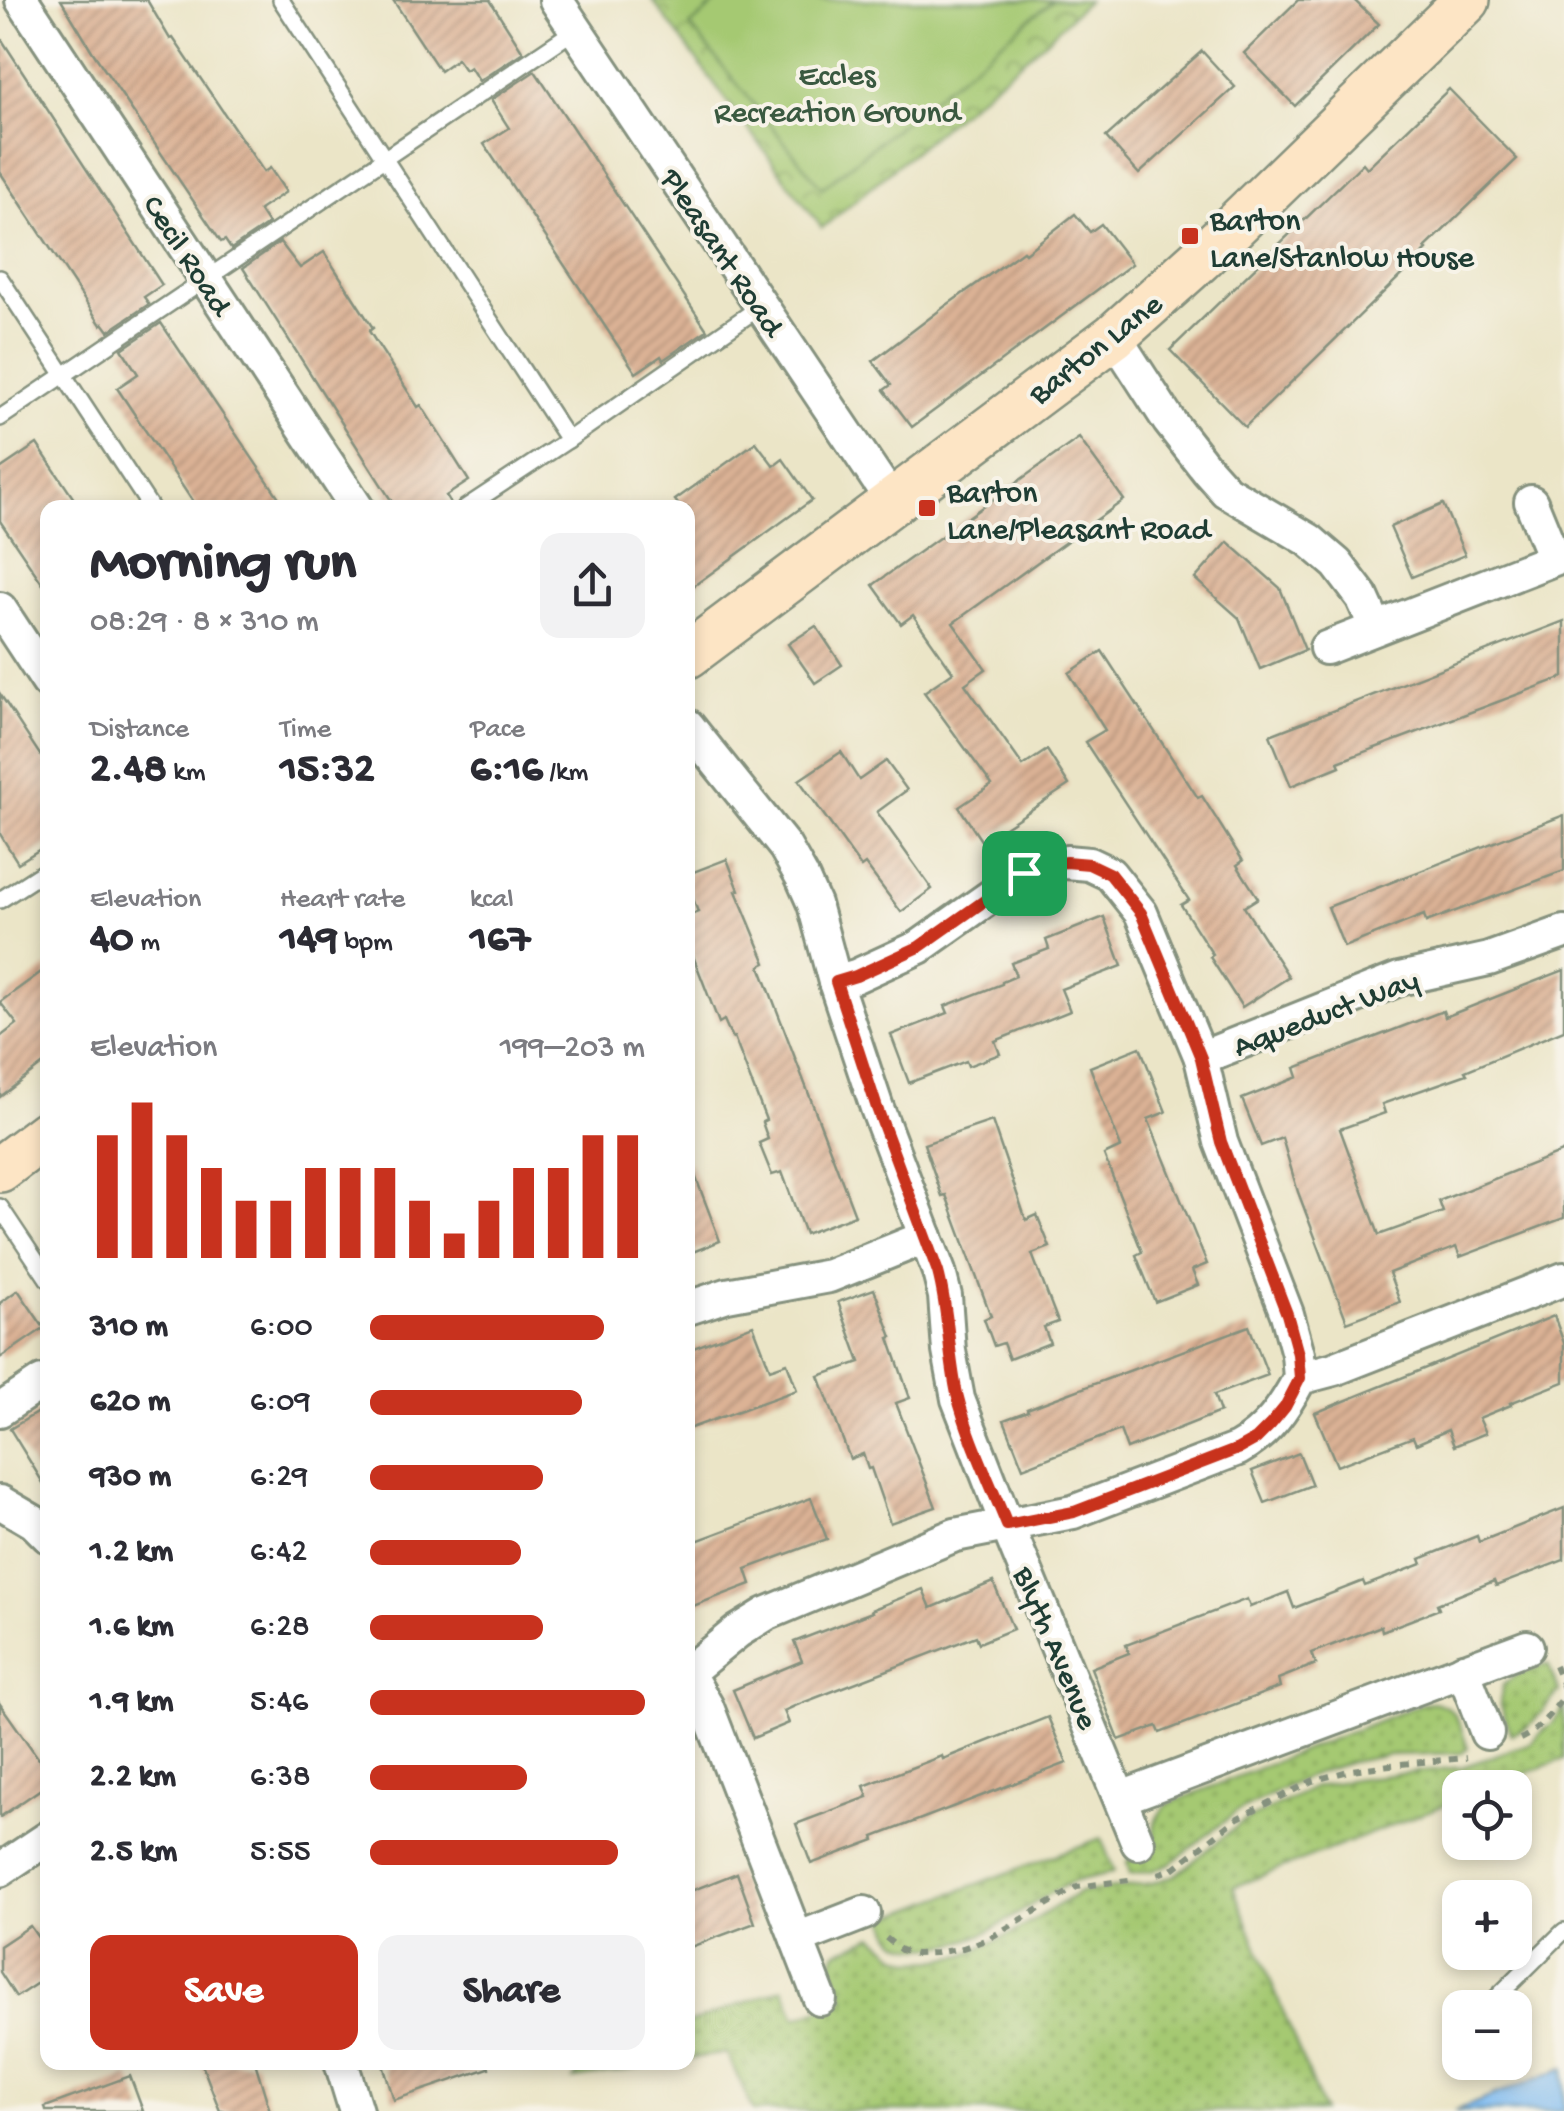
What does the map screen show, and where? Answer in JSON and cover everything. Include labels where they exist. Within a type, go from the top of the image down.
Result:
[{"type":"main road","name":"Barton Lane","points":[[695,651],[1114,336],[1200,260],[1468,0]]},
{"type":"main road","points":[[0,1169],[40,1139]]},
{"type":"street","name":"Cecil Road","points":[[22,0],[351,500]]},
{"type":"street","name":"Pleasant Road","points":[[556,0],[892,501]]},
{"type":"street","points":[[1114,336],[1169,421],[1208,471],[1226,491],[1309,540],[1337,564],[1362,598],[1376,628]]},
{"type":"street","points":[[1326,648],[1559,556],[1532,502]]},
{"type":"street","points":[[0,609],[40,670]]},
{"type":"street","name":"Blyth Avenue","points":[[695,735],[785,848],[814,904],[877,1108],[945,1296],[958,1399],[1138,1843]]},
{"type":"street","points":[[695,1667],[737,1632],[803,1596],[955,1535],[1074,1512],[1238,1449],[1271,1424],[1300,1378],[1287,1314],[1221,1142],[1201,1058],[1141,913],[1110,874],[1089,864],[1066,862],[1024,873],[919,947],[836,982]]},
{"type":"street","name":"Aqueduct Way","points":[[1201,1058],[1399,979],[1489,959],[1564,932]]},
{"type":"street","points":[[695,1306],[830,1276],[926,1237]]},
{"type":"street","points":[[1300,1378],[1334,1369],[1564,1279]]},
{"type":"street","points":[[0,1410],[40,1383]]},
{"type":"street","points":[[0,1502],[40,1528]]},
{"type":"street","points":[[1121,1798],[1463,1670],[1540,1654]]},
{"type":"street","points":[[1463,1670],[1493,1743]]},
{"type":"street","points":[[695,1686],[707,1707],[820,1999]]},
{"type":"street","points":[[0,1870],[40,1843]]},
{"type":"street","points":[[797,1939],[873,1923]]},
{"type":"street","points":[[343,2070],[356,2111]]},
{"type":"lane","points":[[281,0],[568,440]]},
{"type":"lane","points":[[0,418],[575,30]]},
{"type":"lane","points":[[0,278],[146,500]]},
{"type":"lane","points":[[478,500],[761,306]]},
{"type":"lane","points":[[0,899],[40,873]]},
{"type":"lane","points":[[0,1207],[40,1267]]},
{"type":"lane","points":[[1504,1990],[1564,1931]]},
{"type":"path","points":[[1540,1654],[1564,1688]]},
{"type":"path","points":[[1152,1876],[1173,1869],[1238,1818],[1312,1781],[1352,1770],[1462,1760],[1493,1743],[1530,1734],[1564,1698]]},
{"type":"path","points":[[873,1923],[901,1950],[936,1953],[988,1939],[1077,1886],[1141,1878]]},
{"type":"green space","name":"Eccles Recreation Ground","points":[[652,0],[1088,0],[1043,43],[822,228]]},
{"type":"green space","name":"Eccles Recreation Ground","points":[[720,0],[1053,0],[822,188],[690,26]]},
{"type":"green space","points":[[1548,1664],[1559,1692],[1529,1726],[1511,1734],[1500,1703],[1503,1685],[1516,1675]]},
{"type":"green space","points":[[1432,1702],[1447,1707],[1456,1718],[1468,1748],[1462,1753],[1389,1755],[1310,1775],[1236,1812],[1170,1864],[1130,1874],[1127,1861],[1158,1846],[1155,1824],[1168,1804]]},
{"type":"green space","points":[[1564,1708],[1564,1759],[1532,1771],[1442,1770],[1442,1806],[1233,1887],[1323,2111],[753,2111],[727,2053],[695,2058],[695,2021],[784,1988],[796,2018],[846,1999],[835,1970],[835,1953],[874,1936],[898,1956],[913,1961],[964,1955],[1013,1933],[1078,1893],[1153,1883],[1176,1875],[1241,1823],[1315,1787],[1462,1767],[1531,1743]]},
{"type":"green space","points":[[1101,1838],[1114,1871],[1068,1884],[978,1936],[927,1947],[904,1944],[890,1929],[886,1918]]},
{"type":"green space","points":[[580,2070],[627,2070],[574,2079]]},
{"type":"water","points":[[1564,2068],[1564,2111],[1454,2111]]},
{"type":"building","points":[[61,0],[147,0],[264,172],[270,168],[286,192],[259,210],[268,224],[231,249],[225,240],[221,242]]},
{"type":"building","points":[[393,0],[490,0],[523,52],[479,81],[470,67],[465,70],[457,59],[440,71]]},
{"type":"building","points":[[1298,0],[1354,0],[1379,24],[1295,106],[1244,53]]},
{"type":"building","points":[[0,37],[162,285],[144,297],[149,304],[109,331],[101,325],[0,172]]},
{"type":"building","points":[[1202,51],[1235,87],[1139,174],[1106,137]]},
{"type":"building","points":[[535,71],[707,330],[636,373],[484,144],[509,128],[491,100]]},
{"type":"building","points":[[1449,89],[1517,159],[1245,427],[1170,350],[1363,163],[1367,168]]},
{"type":"building","points":[[1075,214],[1090,232],[1101,224],[1132,264],[912,427],[884,390],[891,385],[873,361]]},
{"type":"building","points":[[280,242],[300,268],[324,252],[373,328],[369,331],[469,481],[446,496],[448,500],[391,500],[243,268]]},
{"type":"building","points":[[161,323],[281,500],[192,500],[117,388],[138,374],[122,349]]},
{"type":"building","points":[[1079,438],[1124,500],[953,623],[986,669],[965,684],[1023,766],[1047,750],[1069,785],[982,842],[959,807],[992,785],[924,692],[953,672],[913,615],[901,624],[873,585]]},
{"type":"building","points":[[756,442],[774,466],[783,459],[812,500],[695,585],[695,500],[675,500]]},
{"type":"building","points":[[37,444],[75,500],[40,500],[40,580],[0,521],[0,469]]},
{"type":"building","points":[[1443,504],[1465,555],[1412,577],[1390,527]]},
{"type":"building","points":[[1228,542],[1280,588],[1305,650],[1260,669],[1239,618],[1195,579]]},
{"type":"building","points":[[1564,621],[1564,677],[1338,762],[1340,766],[1291,786],[1270,735]]},
{"type":"building","points":[[816,626],[842,665],[815,683],[788,644]]},
{"type":"building","points":[[1102,651],[1198,798],[1202,796],[1243,861],[1237,865],[1258,898],[1244,907],[1289,977],[1242,1007],[1181,905],[1189,900],[1085,742],[1105,730],[1069,673]]},
{"type":"building","points":[[0,694],[40,755],[40,849],[18,863],[0,834]]},
{"type":"building","points":[[841,752],[859,780],[886,761],[907,790],[877,812],[932,889],[901,912],[865,864],[861,867],[799,780]]},
{"type":"building","points":[[1564,815],[1564,871],[1426,922],[1424,915],[1344,947],[1328,907]]},
{"type":"building","points":[[727,859],[766,963],[760,966],[855,1215],[805,1234],[782,1172],[772,1175],[759,1143],[768,1139],[762,1122],[766,1120],[734,1037],[724,1020],[719,1023],[695,961],[695,871]]},
{"type":"building","points":[[1104,917],[1122,966],[1061,989],[1070,1011],[995,1041],[1000,1054],[968,1066],[966,1061],[909,1083],[891,1035],[948,1013],[945,1006],[1002,984],[1016,976],[1011,963],[1049,949],[1046,940]]},
{"type":"building","points":[[1564,970],[1564,1030],[1465,1071],[1467,1074],[1382,1104],[1385,1113],[1340,1129],[1379,1235],[1443,1212],[1439,1201],[1564,1151],[1564,1218],[1460,1257],[1456,1247],[1389,1273],[1400,1302],[1347,1322],[1282,1138],[1261,1146],[1242,1099],[1298,1077],[1295,1068],[1443,1011],[1445,1017]]},
{"type":"building","points":[[40,973],[40,1067],[0,1097],[0,1037],[17,1024],[0,1002]]},
{"type":"building","points":[[1140,1047],[1166,1112],[1148,1119],[1207,1264],[1192,1270],[1198,1285],[1155,1302],[1136,1255],[1142,1252],[1104,1155],[1121,1147],[1090,1067]]},
{"type":"building","points":[[992,1121],[1026,1220],[1037,1215],[1050,1247],[1032,1254],[1058,1322],[1044,1327],[1050,1343],[1009,1359],[1003,1343],[994,1346],[984,1319],[991,1316],[924,1144]]},
{"type":"building","points":[[695,1175],[720,1241],[695,1251]]},
{"type":"building","points":[[874,1289],[910,1398],[896,1403],[936,1507],[890,1523],[863,1454],[850,1459],[819,1376],[860,1362],[838,1302]]},
{"type":"building","points":[[18,1290],[40,1322],[40,1331],[0,1358],[0,1303]]},
{"type":"building","points":[[1554,1316],[1564,1343],[1564,1382],[1479,1418],[1486,1433],[1454,1446],[1448,1430],[1416,1444],[1413,1437],[1337,1466],[1315,1413]]},
{"type":"building","points":[[753,1325],[770,1369],[787,1363],[797,1390],[695,1426],[695,1347]]},
{"type":"building","points":[[1249,1326],[1268,1375],[1214,1395],[1220,1412],[1127,1449],[1120,1430],[1023,1468],[1004,1420]]},
{"type":"building","points":[[40,1411],[40,1478],[10,1429]]},
{"type":"building","points":[[1299,1453],[1312,1485],[1265,1503],[1252,1471]]},
{"type":"building","points":[[811,1498],[827,1539],[746,1569],[751,1584],[695,1605],[695,1541]]},
{"type":"building","points":[[1564,1508],[1564,1560],[1496,1586],[1494,1581],[1437,1604],[1439,1609],[1312,1653],[1316,1664],[1278,1679],[1280,1687],[1160,1733],[1157,1726],[1119,1740],[1091,1668],[1129,1653],[1126,1645],[1247,1599],[1250,1607],[1288,1592],[1294,1608],[1363,1581],[1365,1586],[1422,1564],[1420,1559],[1477,1536],[1479,1542]]},
{"type":"building","points":[[993,1582],[1013,1629],[979,1643],[976,1636],[797,1705],[784,1711],[789,1723],[753,1738],[733,1690],[802,1661],[794,1642],[923,1589],[931,1608]]},
{"type":"building","points":[[0,1704],[40,1761],[40,1790],[0,1817]]},
{"type":"building","points":[[1048,1717],[1067,1763],[811,1864],[796,1824],[868,1797],[864,1786]]},
{"type":"building","points":[[737,1873],[755,1923],[695,1945],[695,1889]]},
{"type":"building","points":[[30,1926],[40,1940],[40,1981],[16,1997],[0,1972],[0,1946]]},
{"type":"building","points":[[204,2070],[257,2070],[270,2111],[220,2111]]},
{"type":"building","points":[[385,2070],[483,2070],[394,2100]]},
{"type":"building","points":[[130,2076],[143,2111],[46,2111],[45,2107]]},
{"type":"place","name":"Barton Lane/Stanlow House","points":[[1190,236]]},
{"type":"place","name":"Barton Lane/Pleasant Road","points":[[927,508]]},
{"type":"route","points":[[1066,862],[1089,864],[1110,874],[1141,913],[1201,1058],[1221,1142],[1287,1314],[1300,1378],[1271,1424],[1238,1449],[1074,1512],[1007,1525],[958,1399],[945,1296],[938,1272],[877,1108],[836,982],[919,947],[1024,873],[1066,862]]}]
